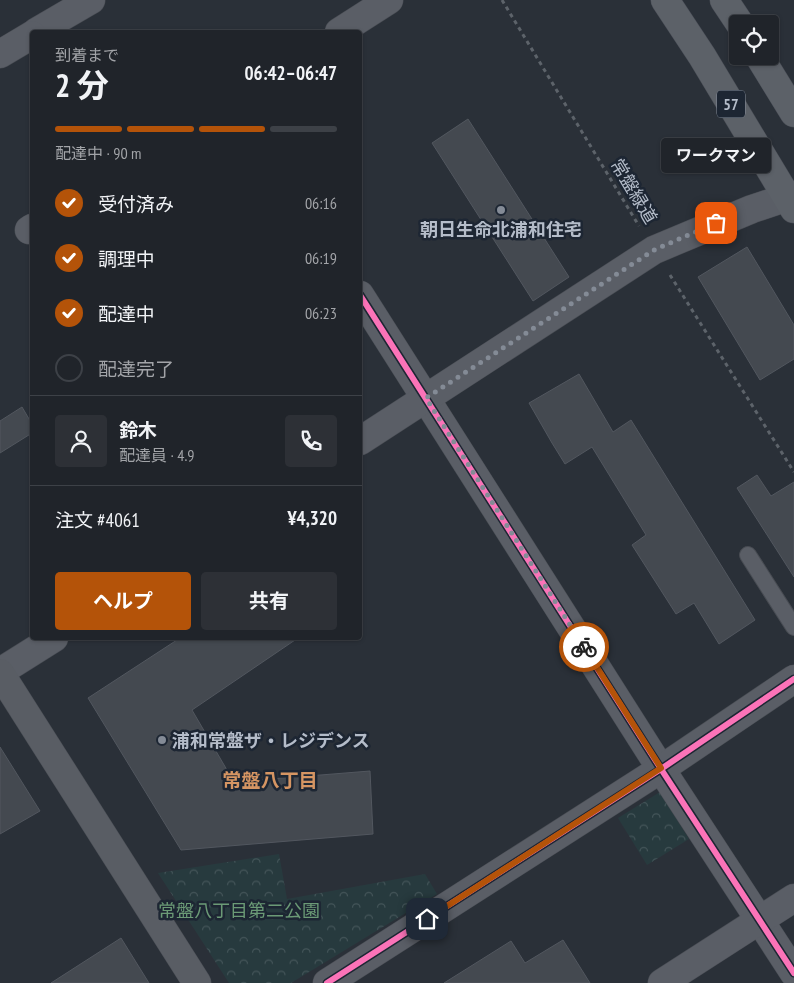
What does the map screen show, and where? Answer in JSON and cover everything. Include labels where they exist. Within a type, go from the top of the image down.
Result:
[{"type":"main road","name":"57","points":[[666,0],[791,200]]},
{"type":"main road","points":[[724,0],[734,15]]},
{"type":"main road","points":[[765,65],[794,113]]},
{"type":"street","points":[[39,30],[91,0]]},
{"type":"street","points":[[342,30],[389,0]]},
{"type":"street","points":[[0,54],[30,35]]},
{"type":"street","points":[[362,440],[654,250],[734,216],[791,200]]},
{"type":"street","points":[[362,298],[794,973]]},
{"type":"street","points":[[51,640],[0,672],[197,983]]},
{"type":"street","points":[[327,983],[661,768],[794,679]]},
{"type":"street","points":[[662,983],[794,898]]},
{"type":"lane","points":[[748,555],[794,627]]},
{"type":"green space","points":[[660,792],[689,839],[647,865],[618,818]]},
{"type":"green space","name":"常盤八丁目第二公園","points":[[279,854],[287,899],[425,874],[437,894],[291,983],[229,983],[158,873]]},
{"type":"building","name":"朝日生命北浦和住宅","points":[[468,119],[569,277],[533,301],[432,143]]},
{"type":"building","points":[[747,247],[794,325],[794,359],[760,380],[698,277]]},
{"type":"building","points":[[579,374],[613,432],[631,420],[755,620],[719,644],[694,603],[676,614],[632,545],[646,535],[592,447],[565,464],[529,403]]},
{"type":"building","points":[[22,407],[30,421],[30,434],[0,453],[0,421]]},
{"type":"building","points":[[757,475],[771,496],[794,482],[794,577],[737,488]]},
{"type":"building","name":"浦和常盤ザ・レジデンス","points":[[177,640],[295,640],[192,710],[234,782],[370,771],[373,834],[181,850],[88,698]]},
{"type":"building","points":[[0,747],[40,811],[0,834]]},
{"type":"building","points":[[121,938],[149,983],[51,983]]},
{"type":"building","points":[[563,940],[590,983],[444,983],[511,941],[525,963]]},
{"type":"cycle path","points":[[362,298],[661,769],[794,973]]},
{"type":"cycle path","points":[[327,983],[661,769],[794,679]]},
{"type":"way so far","points":[[584,647],[426,398],[654,250],[716,223]]},
{"type":"place","name":"朝日生命北浦和住宅","points":[[501,210]]},
{"type":"place","name":"ワークマン","points":[[716,223]]},
{"type":"place","name":"浦和常盤ザ・レジデンス","points":[[162,740]]},
{"type":"district","name":"常盤八丁目","points":[[270,780]]},
{"type":"route","points":[[427,919],[661,768],[584,647]]}]
